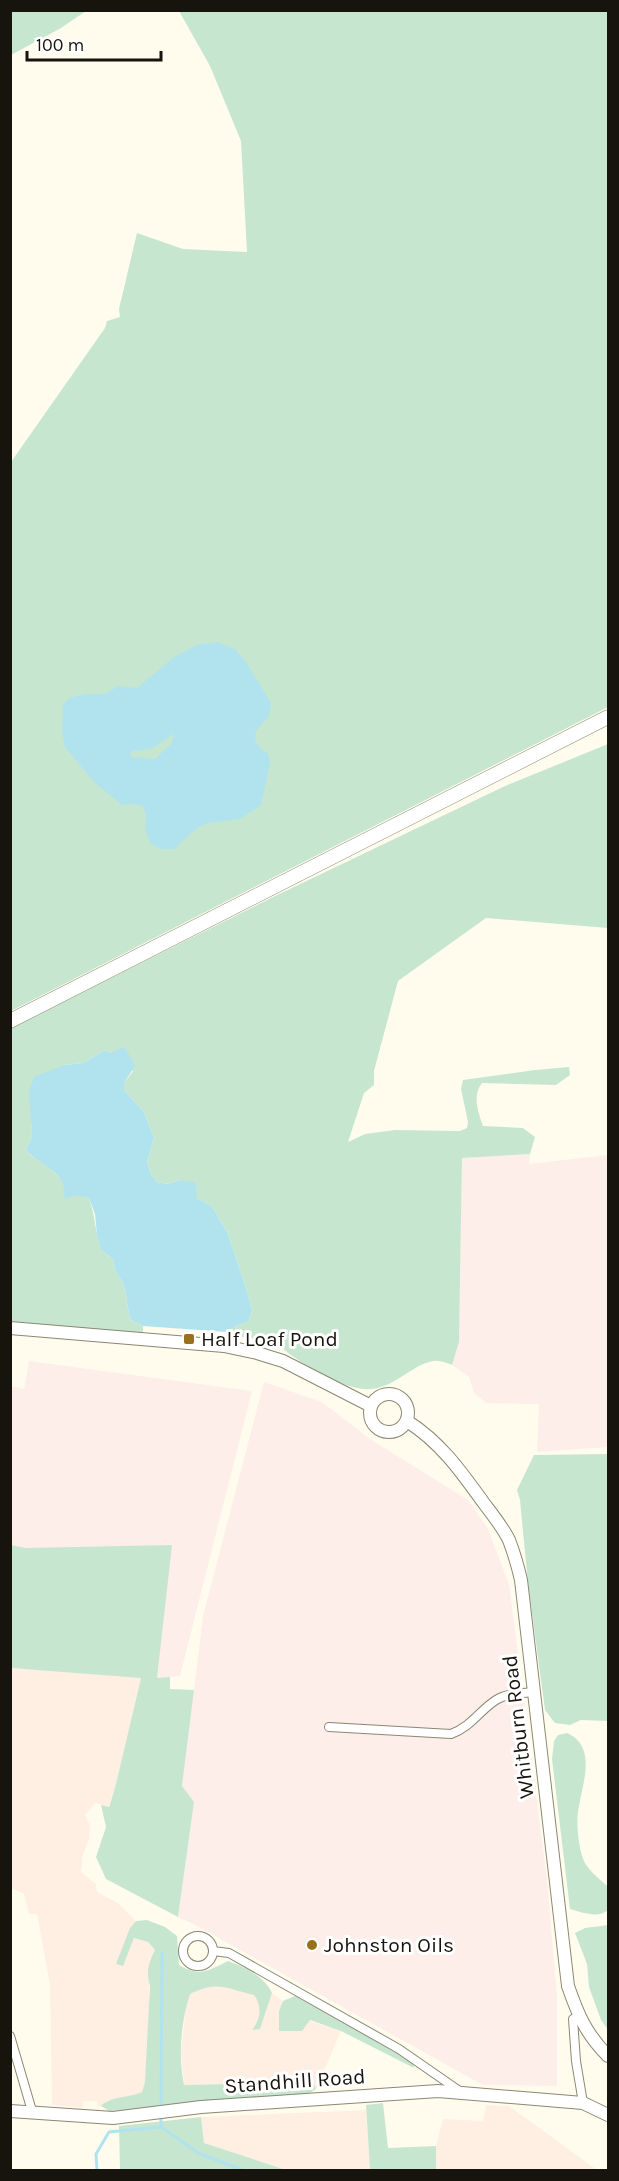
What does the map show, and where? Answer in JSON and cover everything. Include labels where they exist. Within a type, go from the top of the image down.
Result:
[{"type":"main road","points":[[10,1021],[609,717]]},
{"type":"main road","points":[[10,1328],[224,1346],[257,1353],[283,1361],[371,1406]]},
{"type":"main road","points":[[392,1393],[400,1395],[407,1405],[409,1413],[407,1421],[395,1431],[384,1431],[372,1422],[371,1406],[379,1396],[392,1393]]},
{"type":"main road","name":"Whitburn Road","points":[[407,1421],[444,1450],[499,1523],[508,1540],[521,1580],[568,1986],[578,2016],[587,2032],[609,2056]]},
{"type":"main road","name":"Standhill Road","points":[[10,2111],[113,2118],[201,2108],[391,2093],[461,2091],[540,2101],[583,2103]]},
{"type":"main road","points":[[583,2103],[609,2115]]},
{"type":"street","points":[[329,1727],[451,1734],[464,1729],[497,1699],[507,1695],[534,1692]]},
{"type":"street","points":[[213,1951],[229,1953],[399,2049],[461,2091]]},
{"type":"street","points":[[578,2016],[573,2019],[576,2061],[583,2103]]},
{"type":"street","points":[[10,2036],[32,2111]]},
{"type":"shaded area","points":[[530,1154],[529,1164],[608,1155],[608,1447],[537,1452],[539,1404],[486,1403],[474,1393],[469,1377],[452,1365],[459,1342],[462,1158]]},
{"type":"shaded area","points":[[29,1361],[252,1391],[180,1676],[157,1678],[26,1548],[11,1545],[10,1386],[24,1389]]},
{"type":"shaded area","points":[[264,1382],[322,1402],[370,1439],[468,1500],[488,1529],[509,1584],[547,1879],[557,1997],[557,2086],[483,2085],[178,1917],[194,1802],[182,1786],[203,1616]]},
{"type":"shaded area","points":[[10,1668],[141,1677],[115,1788],[108,1807],[95,1803],[85,1815],[90,1825],[81,1872],[96,1884],[97,1892],[118,1903],[136,1921],[130,1928],[123,1965],[134,1938],[148,1942],[155,1950],[149,1960],[149,2040],[145,2083],[142,2092],[129,2098],[106,2101],[98,2107],[97,2101],[83,2101],[82,2108],[52,2105],[50,1985],[37,1914],[29,1914],[24,1894],[11,1888]]},
{"type":"shaded area","points":[[220,1985],[254,1995],[260,2003],[258,2023],[253,2030],[265,2014],[272,1993],[283,2001],[279,2011],[341,2031],[316,2089],[311,2079],[278,2083],[184,2085],[181,2052],[186,2006],[190,1994],[203,1987]]},
{"type":"shaded area","points":[[486,2105],[509,2106],[597,2170],[436,2170],[436,2146],[443,2119],[483,2121]]},
{"type":"shaded area","points":[[366,2110],[370,2170],[286,2170],[204,2143],[201,2117]]},
{"type":"green space","points":[[10,11],[86,11],[61,28],[11,55]]},
{"type":"green space","points":[[179,11],[608,11],[608,707],[11,1011],[11,462],[105,328],[107,321],[120,317],[119,309],[137,233],[183,249],[247,252],[241,141],[210,66]]},
{"type":"green space","points":[[608,744],[608,928],[486,918],[398,981],[374,1071],[374,1085],[364,1093],[348,1142],[365,1134],[395,1130],[460,1131],[467,1128],[468,1122],[461,1089],[463,1080],[569,1067],[570,1075],[556,1085],[482,1083],[477,1093],[479,1115],[483,1126],[523,1128],[535,1137],[530,1154],[462,1158],[459,1342],[452,1365],[439,1361],[426,1363],[388,1384],[371,1389],[361,1389],[340,1383],[318,1372],[276,1344],[238,1337],[227,1332],[248,1322],[252,1311],[228,1234],[212,1206],[195,1198],[197,1187],[180,1180],[167,1184],[157,1182],[151,1174],[147,1162],[154,1138],[144,1112],[124,1090],[124,1083],[133,1071],[105,1050],[83,1063],[64,1065],[31,1114],[32,1136],[26,1150],[72,1189],[89,1198],[101,1247],[114,1261],[116,1272],[124,1288],[131,1320],[143,1326],[143,1335],[11,1321],[11,1028],[273,897],[505,786]]},
{"type":"green space","points":[[608,1454],[608,1721],[581,1720],[570,1725],[555,1723],[545,1710],[517,1490],[534,1455]]},
{"type":"green space","points":[[11,1545],[26,1548],[172,1545],[157,1678],[170,1677],[170,1689],[194,1690],[182,1786],[194,1802],[178,1917],[106,1879],[96,1857],[106,1827],[101,1805],[109,1807],[115,1788],[141,1678],[11,1668]]},
{"type":"green space","points":[[567,1733],[577,1739],[583,1748],[585,1758],[586,1768],[578,1812],[581,1852],[585,1863],[608,1887],[608,1910],[599,1914],[570,1909],[552,1759],[554,1741],[558,1735]]},
{"type":"green space","points":[[147,1920],[165,1927],[177,1936],[179,1965],[198,1972],[215,1968],[228,1961],[259,1977],[272,1993],[260,2029],[252,2030],[259,2012],[254,1995],[222,1987],[208,1987],[190,1994],[181,2039],[184,2085],[278,2083],[312,2079],[316,2089],[300,2095],[128,2110],[109,2111],[101,2106],[109,2100],[142,2092],[145,2082],[150,1986],[148,1972],[155,1950],[148,1942],[134,1938],[123,1966],[116,1964],[130,1928],[136,1921]]},
{"type":"green space","points":[[608,1925],[608,2030],[601,2020],[589,1987],[587,1964],[575,1933],[585,1928]]},
{"type":"green space","points":[[295,1996],[413,2062],[414,2068],[341,2031],[310,2020],[302,2031],[279,2031],[279,2011],[283,2001]]},
{"type":"green space","points":[[383,2103],[388,2148],[436,2146],[436,2170],[370,2170],[366,2105]]},
{"type":"green space","points":[[201,2117],[204,2143],[286,2170],[120,2170],[119,2126]]},
{"type":"water","points":[[217,642],[235,649],[246,662],[271,703],[269,716],[256,731],[255,740],[260,748],[268,753],[270,763],[261,805],[240,819],[208,823],[196,829],[174,849],[161,849],[150,843],[145,829],[146,814],[143,806],[122,805],[95,783],[65,747],[62,732],[63,705],[69,698],[85,694],[105,694],[118,686],[137,688],[174,657],[197,645]],"holes":[[[175,733],[171,744],[155,759],[131,757],[130,753],[133,751],[151,749]]]},
{"type":"water","name":"Half Loaf Pond","points":[[123,1047],[135,1066],[124,1083],[124,1090],[144,1112],[154,1138],[147,1162],[151,1174],[157,1182],[167,1184],[180,1180],[194,1182],[197,1187],[196,1198],[212,1206],[228,1234],[252,1311],[248,1322],[227,1332],[143,1326],[131,1320],[124,1288],[116,1272],[114,1261],[101,1249],[95,1214],[89,1198],[77,1195],[65,1199],[60,1178],[26,1150],[32,1136],[29,1091],[34,1077],[64,1065],[83,1063],[105,1050],[111,1053]]},
{"type":"waterway","points":[[161,2108],[162,1953]]},
{"type":"waterway","points":[[161,2114],[161,2127]]},
{"type":"waterway","points":[[161,2127],[200,2154],[243,2170]]},
{"type":"waterway","points":[[97,2170],[96,2154],[109,2132],[161,2127]]},
{"type":"place","name":"Half Loaf Pond","points":[[189,1339]]},
{"type":"place","name":"Johnston Oils","points":[[312,1945]]}]
